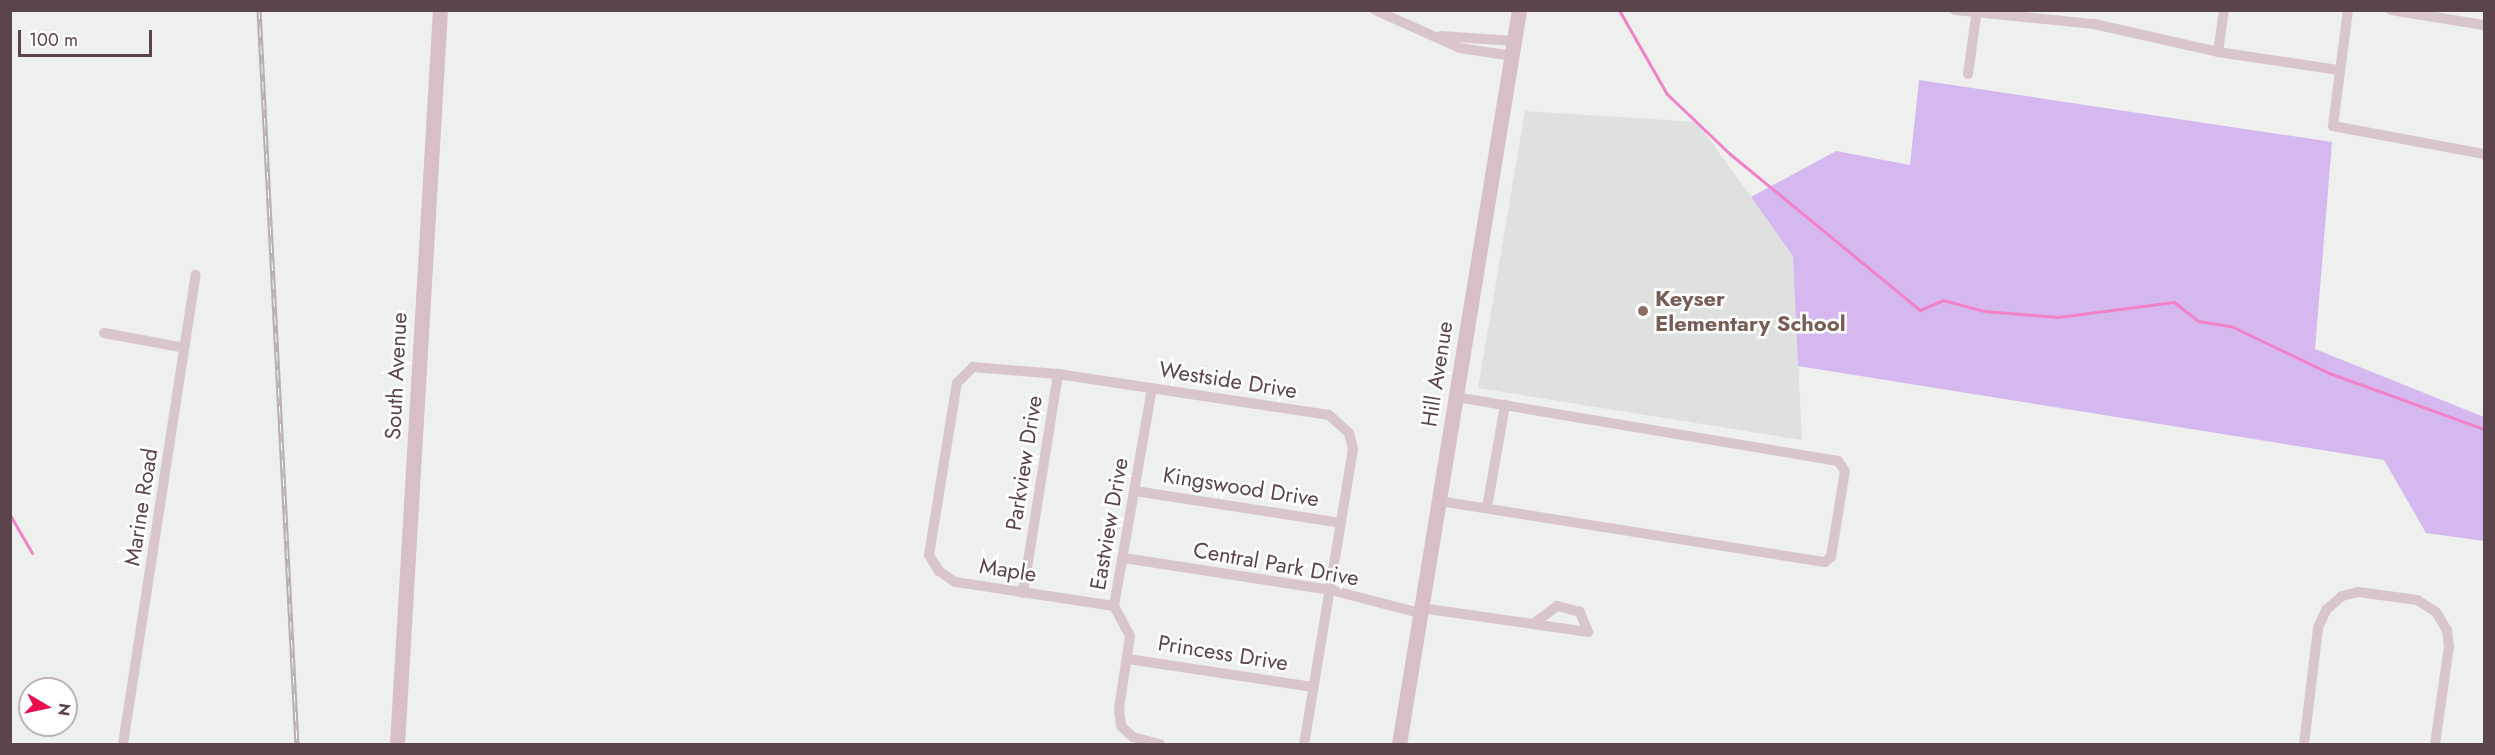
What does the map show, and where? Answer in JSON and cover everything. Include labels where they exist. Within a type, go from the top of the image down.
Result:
[{"type":"street","name":"South Avenue","points":[[397,744],[440,10]]},
{"type":"street","points":[[1375,10],[1393,21],[1441,36],[1460,48],[1513,48]]},
{"type":"street","name":"Hill Avenue","points":[[1399,744],[1519,10]]},
{"type":"street","points":[[1955,10],[1976,16],[2094,24],[2218,52],[2338,70]]},
{"type":"street","points":[[2218,52],[2224,10]]},
{"type":"street","points":[[2348,10],[2338,70],[2334,126],[2484,154]]},
{"type":"street","points":[[2391,10],[2484,25]]},
{"type":"street","points":[[1968,74],[1976,16]]},
{"type":"street","name":"Marine Road","points":[[123,744],[196,275]]},
{"type":"street","points":[[104,333],[185,348]]},
{"type":"street","name":"Westside Drive","points":[[995,366],[1329,415],[1349,433],[1350,469],[1304,744]]},
{"type":"street","name":"Maple","points":[[995,366],[973,367],[957,383],[929,555],[939,572],[955,582],[1114,606]]},
{"type":"street","name":"Parkview Drive","points":[[1023,593],[1058,374]]},
{"type":"street","name":"Eastview Drive","points":[[1152,388],[1114,606],[1130,636],[1119,709],[1121,726],[1133,737],[1160,744]]},
{"type":"street","points":[[1439,501],[1825,562],[1831,557],[1845,471],[1838,461],[1456,397]]},
{"type":"street","points":[[1487,508],[1505,405]]},
{"type":"street","name":"Kingswood Drive","points":[[1135,491],[1341,523]]},
{"type":"street","name":"Central Park Drive","points":[[1124,558],[1331,590],[1421,610],[1533,624]]},
{"type":"street","points":[[2304,744],[2318,628],[2326,610],[2342,596],[2358,592],[2417,600],[2436,612],[2449,646],[2435,744]]},
{"type":"street","name":"Princess Drive","points":[[1128,658],[1313,687]]},
{"type":"shaded area","points":[[1919,80],[2332,142],[2315,349],[2484,417],[2484,541],[2426,533],[2384,460],[1798,366],[1793,256],[1751,197],[1836,151],[1910,165]]},
{"type":"shaded area","name":"Keyser Elementary School","points":[[1525,111],[1697,122],[1793,255],[1802,440],[1478,388]]},
{"type":"waterway","points":[[1619,10],[1667,94],[1730,154],[1920,310],[1943,300],[1984,311],[2058,317],[2174,302],[2198,321],[2231,326],[2329,373],[2484,429]]},
{"type":"waterway","points":[[10,515],[32,553]]},
{"type":"railway","points":[[259,10],[297,744]]},
{"type":"place","name":"Keyser Elementary School","points":[[1643,311]]}]
